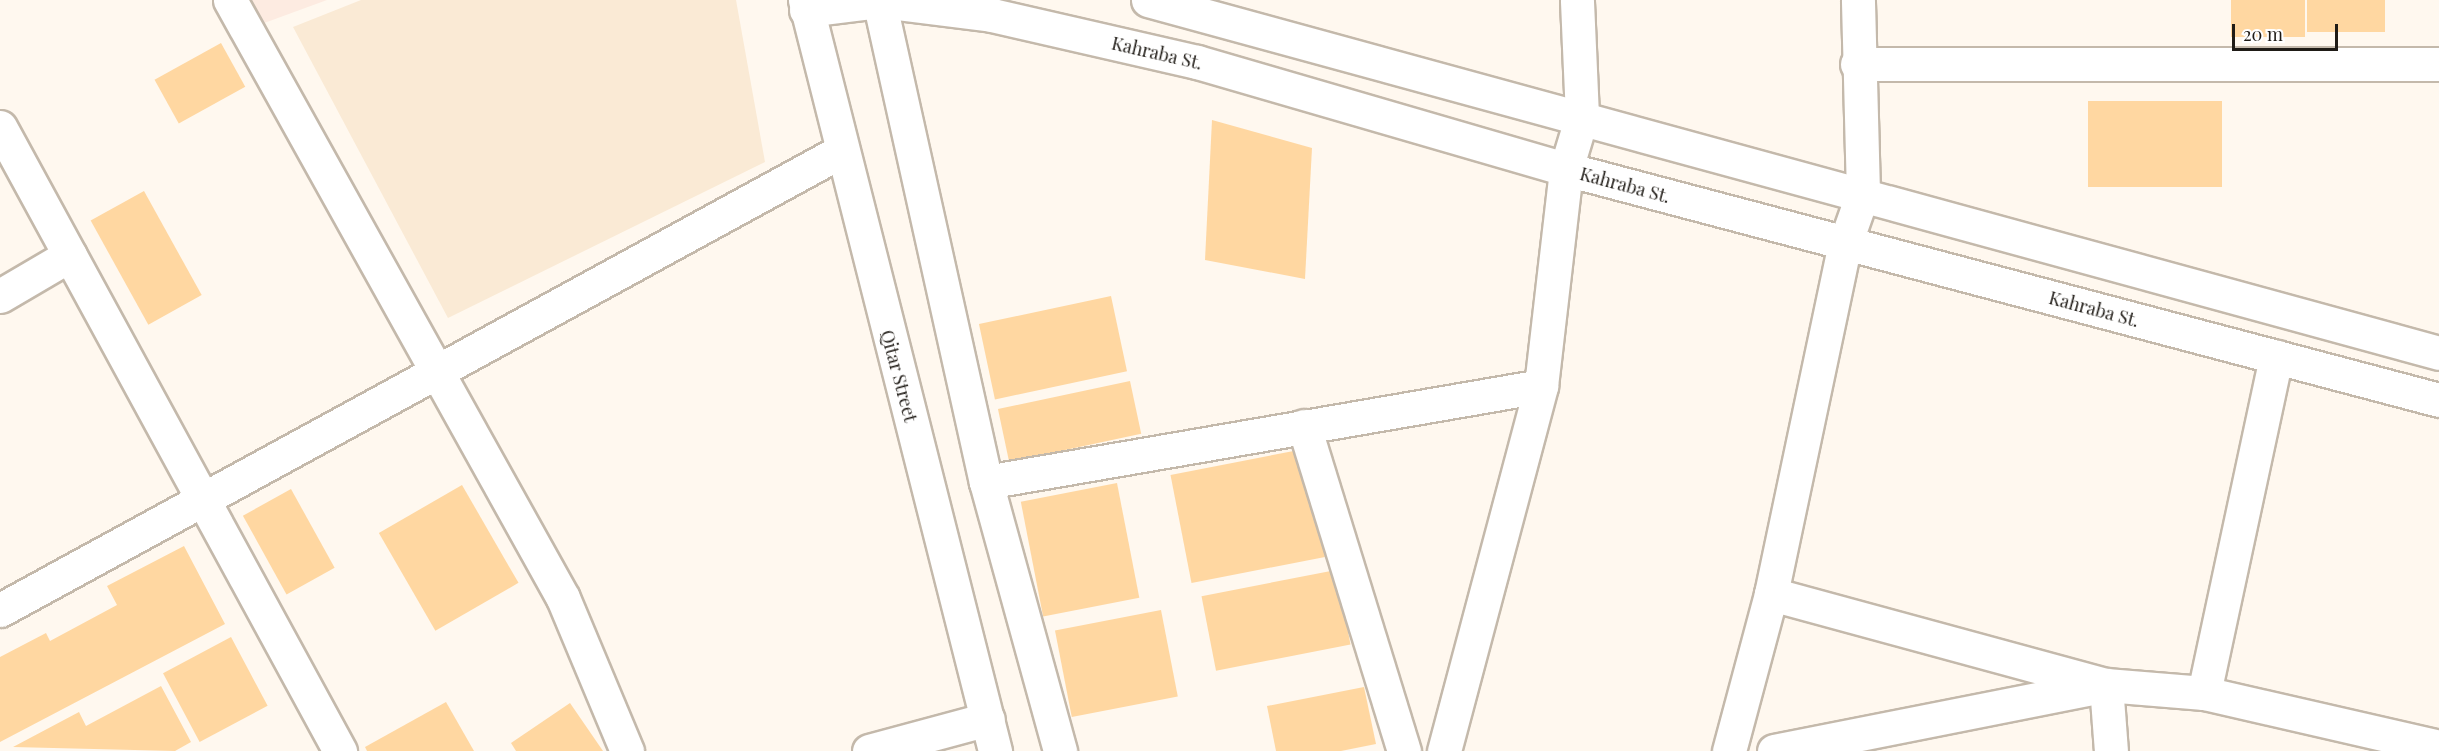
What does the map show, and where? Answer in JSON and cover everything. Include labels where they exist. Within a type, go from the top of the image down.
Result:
[{"type":"street","points":[[230,0],[434,374],[563,598],[627,751]]},
{"type":"street","points":[[1148,0],[1582,116],[2439,353]]},
{"type":"street","points":[[1444,751],[1541,386],[1566,169],[1582,116],[1577,0]]},
{"type":"street","points":[[1729,751],[1771,594],[1845,244],[1863,193],[1857,64],[1858,0]]},
{"type":"street","points":[[880,1],[986,482],[1060,751]]},
{"type":"street","name":"Kahraba St.","points":[[806,5],[880,1],[992,15],[1197,62],[1566,169],[2439,400]]},
{"type":"street","name":"Qitar Street","points":[[806,5],[841,151],[995,751]]},
{"type":"street","points":[[1857,64],[2439,64]]},
{"type":"street","points":[[0,127],[340,751]]},
{"type":"street","points":[[0,610],[841,151]]},
{"type":"street","points":[[0,296],[70,255]]},
{"type":"street","points":[[2204,693],[2276,357]]},
{"type":"street","points":[[986,482],[1541,386]]},
{"type":"street","points":[[1304,426],[1404,751]]},
{"type":"street","points":[[1771,594],[2106,685],[2204,693],[2439,747]]},
{"type":"street","points":[[1774,751],[2106,685]]},
{"type":"street","points":[[2106,685],[2111,751]]},
{"type":"street","points":[[869,751],[988,719]]},
{"type":"shaded area","points":[[230,0],[327,0],[245,30]]},
{"type":"shaded area","points":[[361,0],[736,0],[765,162],[448,318],[293,27]]},
{"type":"building","points":[[2231,0],[2305,0],[2305,37],[2231,37]]},
{"type":"building","points":[[2307,0],[2385,0],[2385,32],[2307,32]]},
{"type":"building","points":[[221,43],[245,87],[179,124],[155,80]]},
{"type":"building","points":[[2088,101],[2222,101],[2222,187],[2088,187]]},
{"type":"building","points":[[1212,120],[1312,148],[1305,279],[1205,260]]},
{"type":"building","points":[[144,191],[202,295],[148,325],[91,221]]},
{"type":"building","points":[[1111,296],[1127,371],[995,399],[979,324]]},
{"type":"building","points":[[1130,381],[1141,434],[1009,462],[998,409]]},
{"type":"building","points":[[1304,449],[1325,557],[1191,583],[1170,475]]},
{"type":"building","points":[[1117,483],[1139,598],[1043,617],[1021,502]]},
{"type":"building","points":[[462,485],[518,583],[435,631],[379,533]]},
{"type":"building","points":[[291,489],[335,568],[287,594],[243,516]]},
{"type":"building","points":[[184,546],[225,624],[0,742],[0,657],[46,633],[50,641],[117,605],[107,586]]},
{"type":"building","points":[[1336,570],[1351,645],[1216,671],[1202,596]]},
{"type":"building","points":[[1161,610],[1178,696],[1072,717],[1055,631]]},
{"type":"building","points":[[231,637],[268,706],[200,742],[163,673]]},
{"type":"building","points":[[161,686],[191,742],[175,751],[13,747],[79,712],[86,726]]},
{"type":"building","points":[[1364,687],[1376,744],[1341,751],[1276,751],[1267,706]]},
{"type":"building","points":[[446,702],[474,751],[367,751],[365,747]]},
{"type":"building","points":[[570,703],[603,751],[516,751],[511,743]]}]
